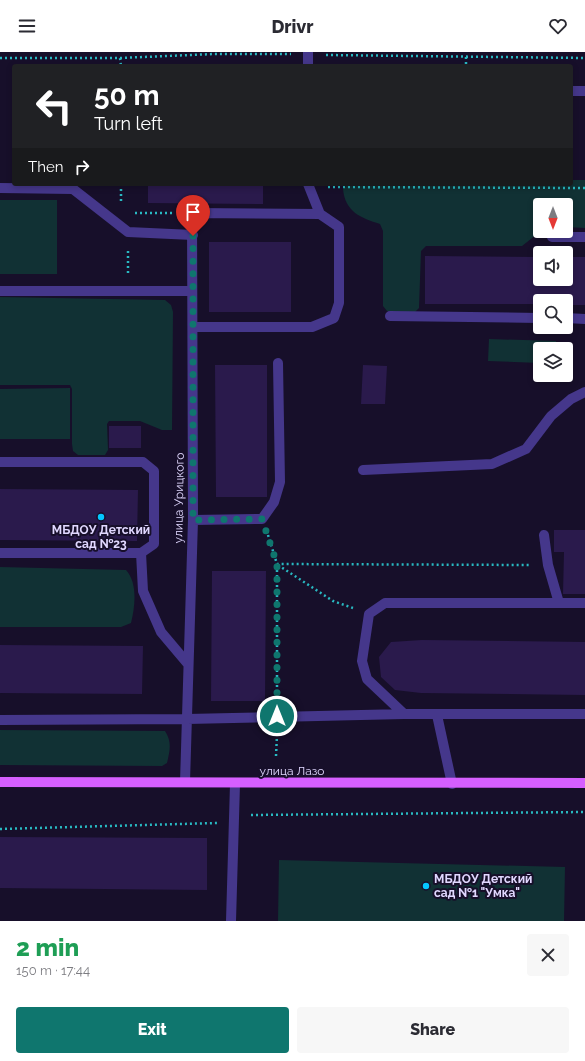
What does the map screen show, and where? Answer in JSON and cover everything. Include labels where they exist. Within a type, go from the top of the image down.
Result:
[{"type":"main road","name":"улица Лазо","points":[[0,782],[185,782],[235,784],[585,783]]},
{"type":"lane","points":[[308,52],[308,64]]},
{"type":"lane","points":[[573,91],[585,91]]},
{"type":"lane","points":[[194,327],[312,327],[334,318],[339,303],[339,227],[320,214],[308,186]]},
{"type":"lane","points":[[0,188],[73,189],[128,232],[193,236]]},
{"type":"lane","points":[[192,213],[320,214]]},
{"type":"lane","name":"улица Урицкого","points":[[185,782],[193,520],[194,327],[192,291],[192,213]]},
{"type":"lane","points":[[573,237],[585,237]]},
{"type":"lane","points":[[0,291],[192,291]]},
{"type":"lane","points":[[390,316],[533,318]]},
{"type":"lane","points":[[573,318],[585,319]]},
{"type":"lane","points":[[193,520],[262,519],[274,502],[280,482],[278,363]]},
{"type":"lane","points":[[363,470],[492,464],[526,449],[551,416],[571,399],[585,392]]},
{"type":"lane","points":[[0,462],[143,462],[154,471],[154,544],[141,553],[0,553]]},
{"type":"lane","points":[[544,535],[548,565],[559,603]]},
{"type":"lane","points":[[141,553],[143,591],[161,632],[188,664]]},
{"type":"lane","points":[[404,714],[367,679],[362,662],[369,614],[385,603],[585,604]]},
{"type":"lane","points":[[0,720],[187,719],[404,714],[585,714]]},
{"type":"lane","points":[[437,715],[452,784]]},
{"type":"lane","points":[[230,921],[235,784]]},
{"type":"path","points":[[466,57],[466,64]]},
{"type":"path","points":[[120,58],[120,64]]},
{"type":"path","points":[[121,186],[121,206]]},
{"type":"path","points":[[466,186],[585,188]]},
{"type":"path","points":[[129,212],[192,213]]},
{"type":"path","points":[[128,232],[128,291]]},
{"type":"path","points":[[262,519],[277,564],[277,716]]},
{"type":"path","points":[[277,564],[548,565]]},
{"type":"path","points":[[277,564],[333,601],[369,614]]},
{"type":"path","points":[[0,829],[234,819],[585,812]]},
{"type":"green space","points":[[573,180],[585,180],[585,228],[573,227],[573,198],[533,198],[533,237],[522,246],[426,246],[421,251],[419,308],[415,312],[387,311],[383,306],[383,231],[380,224],[355,213],[344,197],[343,189],[346,186],[573,186]]},
{"type":"green space","points":[[0,200],[57,200],[57,274],[0,274]]},
{"type":"green space","points":[[0,297],[165,300],[171,305],[173,312],[172,430],[162,430],[140,421],[109,421],[107,424],[108,450],[105,455],[78,455],[73,451],[72,444],[72,389],[70,385],[0,385]]},
{"type":"green space","points":[[489,339],[556,341],[533,342],[533,363],[488,361]]},
{"type":"green space","points":[[70,388],[70,439],[0,439],[0,389]]},
{"type":"green space","points":[[0,567],[126,570],[130,575],[134,588],[134,610],[131,623],[121,627],[0,627]]},
{"type":"green space","points":[[0,730],[165,731],[169,739],[170,750],[167,763],[162,766],[0,765]]},
{"type":"green space","name":"МБДОУ Детский сад №1 \"Умка\"","points":[[279,860],[565,867],[564,921],[278,921]]},
{"type":"building","points":[[148,186],[263,186],[263,204],[148,203]]},
{"type":"building","points":[[209,242],[291,242],[291,312],[209,312]]},
{"type":"building","points":[[425,256],[533,257],[533,286],[573,286],[573,257],[585,257],[585,305],[573,305],[573,294],[533,294],[533,304],[425,304]]},
{"type":"building","points":[[215,365],[267,365],[267,497],[216,497]]},
{"type":"building","points":[[363,365],[387,366],[385,404],[361,404]]},
{"type":"building","points":[[109,426],[141,426],[141,448],[109,448]]},
{"type":"building","points":[[0,489],[138,490],[137,541],[0,540]]},
{"type":"building","points":[[554,530],[585,530],[585,594],[563,594],[564,552],[554,552]]},
{"type":"building","points":[[212,571],[266,571],[265,701],[211,701]]},
{"type":"building","points":[[422,640],[585,642],[585,695],[421,693],[395,690],[381,677],[379,657],[391,642]]},
{"type":"building","points":[[0,645],[143,646],[142,694],[0,693]]},
{"type":"building","points":[[0,837],[207,838],[207,890],[0,888]]},
{"type":"place","name":"МБДОУ Детский сад №23","points":[[101,517]]},
{"type":"place","name":"МБДОУ Детский сад №1 \"Умка\"","points":[[426,886]]},
{"type":"route","points":[[193,236],[193,520],[262,519],[277,564],[277,716]]}]
